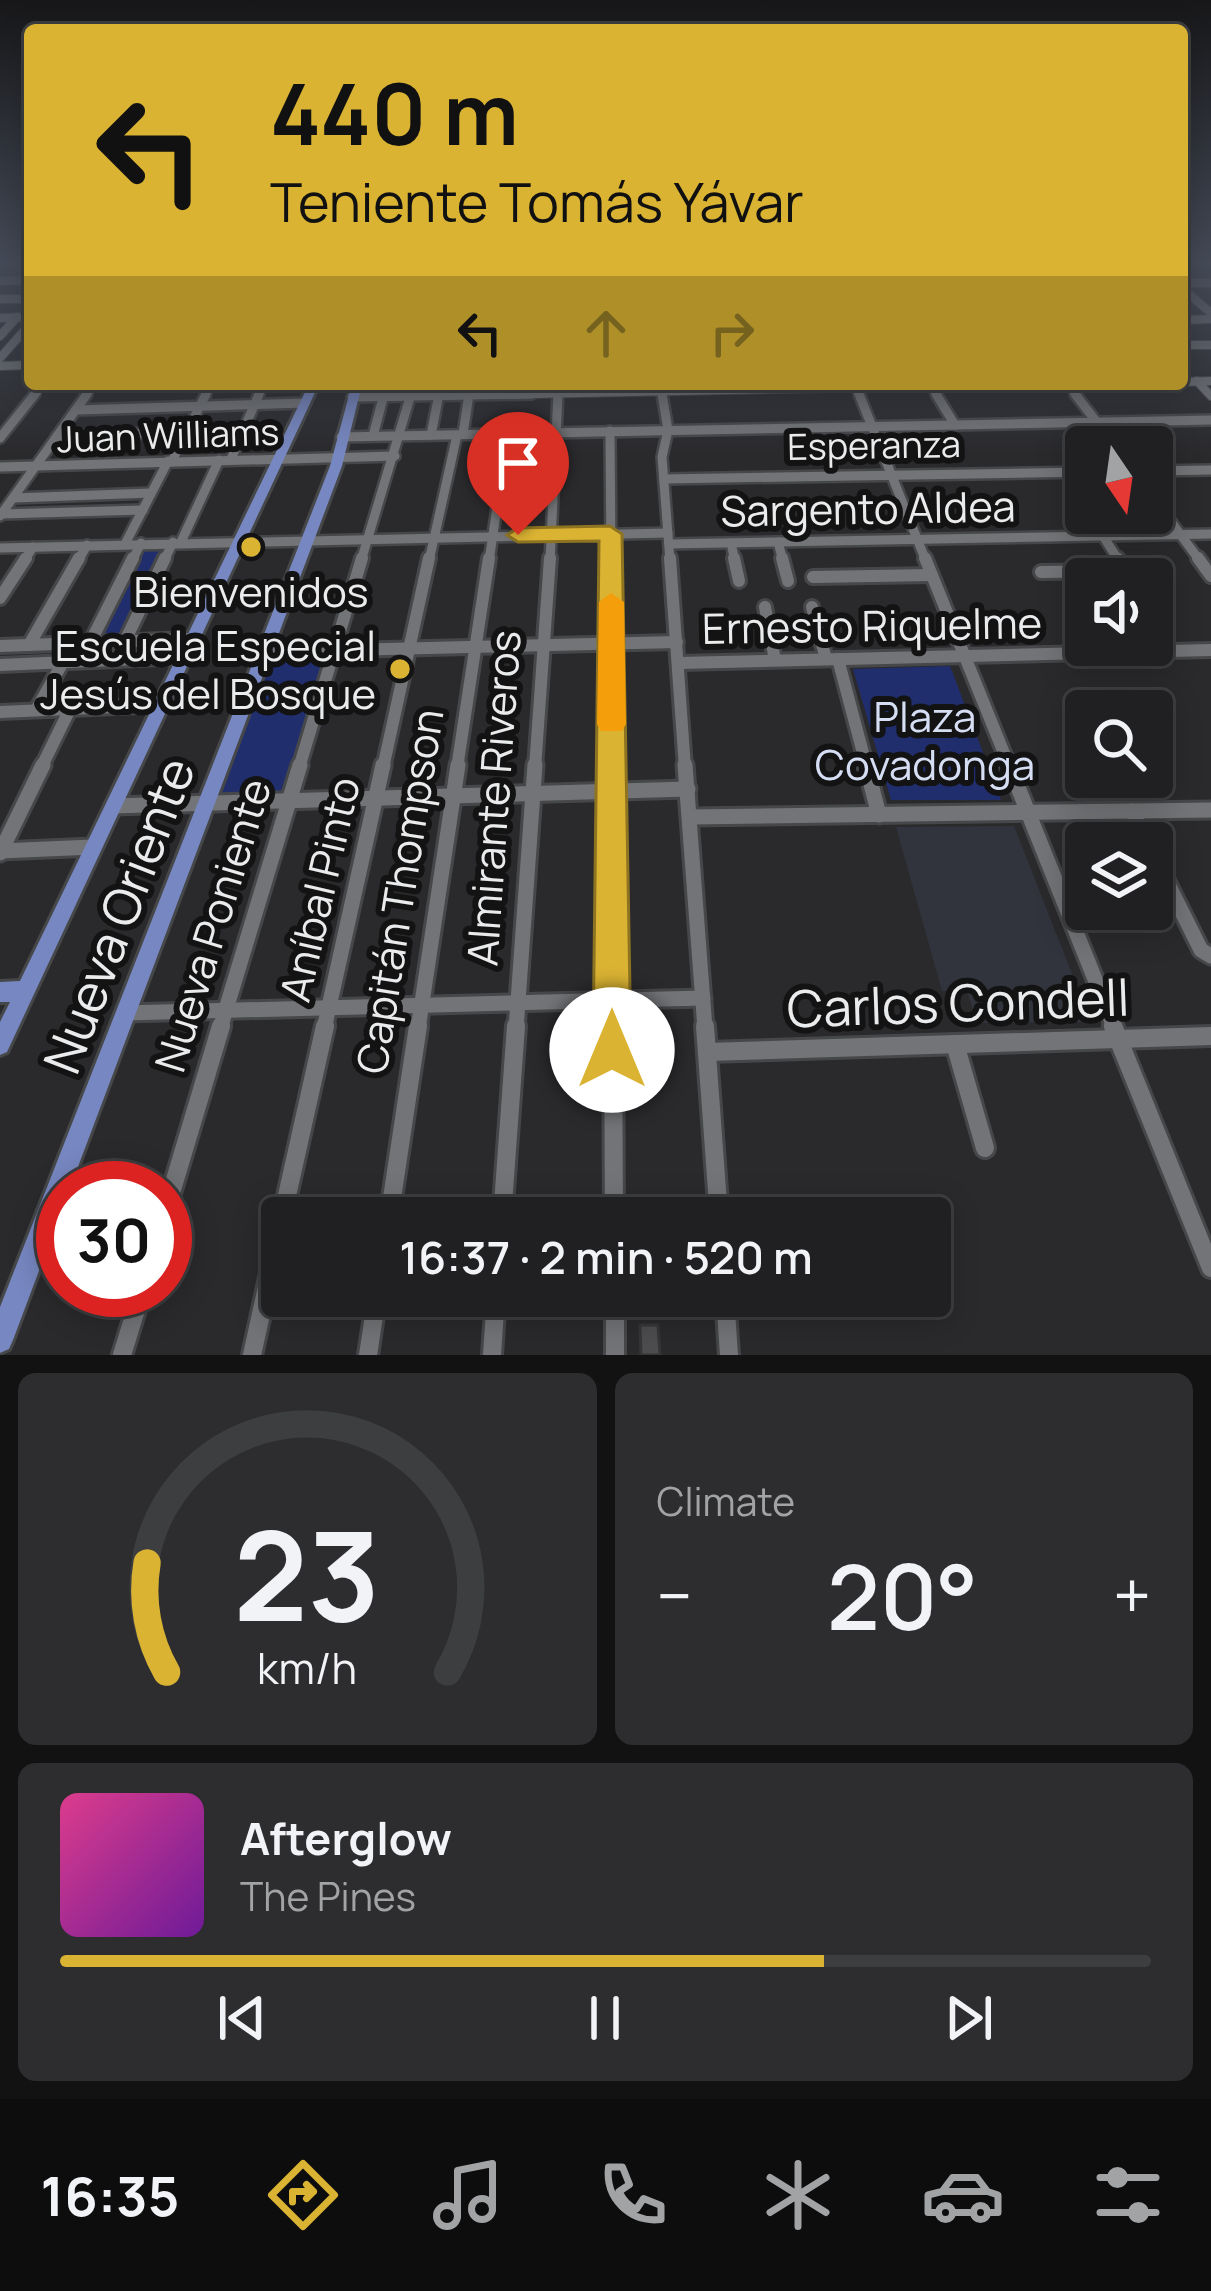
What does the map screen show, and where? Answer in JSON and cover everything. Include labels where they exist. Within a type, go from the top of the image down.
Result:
[{"type":"main road","points":[[0,1045],[311,390]]},
{"type":"main road","name":"Nueva Oriente","points":[[0,1340],[338,458],[354,391]]},
{"type":"main road","points":[[0,992],[26,991]]},
{"type":"street","points":[[0,362],[24,329]]},
{"type":"street","points":[[12,345],[24,344]]},
{"type":"street","points":[[1197,381],[1211,396]]},
{"type":"street","points":[[1188,382],[1211,381]]},
{"type":"street","points":[[0,438],[38,390]]},
{"type":"street","points":[[1,515],[90,390]]},
{"type":"street","points":[[125,544],[208,390]]},
{"type":"street","points":[[125,641],[260,390]]},
{"type":"street","points":[[373,436],[386,390]]},
{"type":"street","name":"Nueva Poniente","points":[[181,1161],[412,390]]},
{"type":"street","points":[[354,391],[384,397],[440,390],[431,435]]},
{"type":"street","name":"Aníbal Pinto","points":[[287,1197],[470,390]]},
{"type":"street","name":"Almirante Riveros","points":[[504,1197],[559,433],[558,390]]},
{"type":"street","points":[[661,390],[668,430],[662,452],[717,1197]]},
{"type":"street","points":[[858,390],[1211,1268]]},
{"type":"street","points":[[934,390],[955,425]]},
{"type":"street","points":[[1073,390],[1100,426]]},
{"type":"street","points":[[76,410],[305,403]]},
{"type":"street","points":[[340,437],[1211,420]]},
{"type":"street","points":[[610,431],[614,1197]]},
{"type":"street","points":[[57,436],[186,432]]},
{"type":"street","name":"Capitán Thompson","points":[[392,1197],[508,434]]},
{"type":"street","name":"Juan Williams","points":[[0,467],[395,456]]},
{"type":"street","points":[[1173,471],[1211,470]]},
{"type":"street","name":"Esperanza","points":[[664,479],[1065,472]]},
{"type":"street","points":[[13,498],[152,494]]},
{"type":"street","points":[[1,515],[143,510]]},
{"type":"street","points":[[1173,525],[1211,576]]},
{"type":"street","name":"Sargento Aldea","points":[[308,538],[610,534],[731,543],[1211,534]]},
{"type":"street","points":[[1103,536],[1117,558]]},
{"type":"street","points":[[0,548],[308,538]]},
{"type":"street","points":[[778,542],[788,581]]},
{"type":"street","points":[[90,643],[141,543]]},
{"type":"street","points":[[731,543],[739,581]]},
{"type":"street","points":[[29,645],[87,545]]},
{"type":"street","points":[[0,598],[33,547]]},
{"type":"street","points":[[1041,572],[1065,573]]},
{"type":"street","points":[[813,577],[932,575]]},
{"type":"street","points":[[765,607],[776,660]]},
{"type":"street","points":[[812,607],[879,815]]},
{"type":"street","points":[[0,646],[192,639]]},
{"type":"street","points":[[264,652],[677,642]]},
{"type":"street","name":"Ernesto Riquelme","points":[[1173,649],[1211,650]]},
{"type":"street","name":"Ernesto Riquelme","points":[[679,663],[1065,651]]},
{"type":"street","points":[[0,664],[183,657]]},
{"type":"street","points":[[36,710],[63,662]]},
{"type":"street","points":[[0,712],[161,705]]},
{"type":"street","points":[[70,709],[0,852],[93,847]]},
{"type":"street","points":[[113,806],[688,789]]},
{"type":"street","points":[[690,818],[1211,810]]},
{"type":"street","points":[[1132,812],[1137,822]]},
{"type":"street","points":[[1173,894],[1201,950],[1211,956]]},
{"type":"street","points":[[125,1013],[703,998]]},
{"type":"street","name":"Carlos Condell","points":[[707,1052],[1211,1036]]},
{"type":"street","points":[[955,1044],[985,1148]]},
{"type":"street","name":"Aníbal Pinto","points":[[252,1355],[261,1314]]},
{"type":"street","points":[[122,1355],[134,1317]]},
{"type":"street","points":[[368,1355],[374,1317]]},
{"type":"street","points":[[492,1355],[495,1317]]},
{"type":"street","points":[[615,1317],[616,1355]]},
{"type":"street","points":[[726,1317],[729,1355]]},
{"type":"shaded area","points":[[1014,826],[1091,1022],[977,1023],[967,991],[942,991],[896,827]]},
{"type":"green space","points":[[168,545],[127,637],[100,639],[143,546]]},
{"type":"green space","points":[[328,657],[285,793],[217,796],[268,658]]},
{"type":"green space","name":"Plaza Covadonga","points":[[950,666],[1001,800],[891,800],[853,669]]},
{"type":"building","points":[[640,1325],[658,1325],[660,1355],[641,1355]]},
{"type":"slow traffic","points":[[611,602],[611,724]]},
{"type":"place","name":"Bienvenidos","points":[[251,547]]},
{"type":"place","name":"Escuela Especial Jesús del Bosque","points":[[400,669]]},
{"type":"route","points":[[518,535],[610,534],[612,1050]]}]
